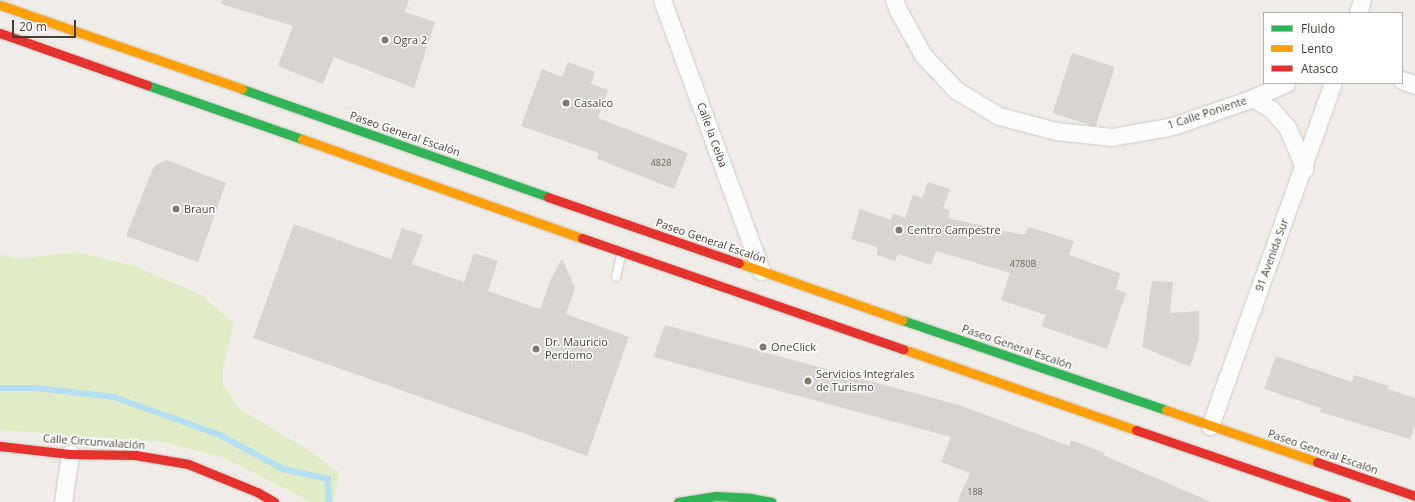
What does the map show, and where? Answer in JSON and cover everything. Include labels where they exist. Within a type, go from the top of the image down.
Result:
[{"type":"main road","name":"Paseo General Escalón","points":[[0,5],[761,271],[1415,496]]},
{"type":"main road","points":[[0,33],[1346,502]]},
{"type":"main road","name":"Calle Circunvalación","points":[[0,446],[70,454],[135,455],[188,464],[256,492],[274,502]]},
{"type":"main road","points":[[678,502],[716,496],[772,502]]},
{"type":"street","name":"Calle la Ceiba","points":[[662,0],[761,271]]},
{"type":"street","name":"1 Calle Poniente","points":[[894,0],[898,10],[924,55],[956,90],[999,116],[1056,131],[1112,137],[1173,126],[1253,98],[1284,84]]},
{"type":"street","points":[[1358,12],[1362,0]]},
{"type":"street","points":[[1403,80],[1415,85]]},
{"type":"street","name":"91 Avenida Sur","points":[[1210,426],[1304,169],[1333,84]]},
{"type":"street","points":[[1253,98],[1272,110],[1286,127],[1296,145],[1304,169]]},
{"type":"street","points":[[63,502],[70,454]]},
{"type":"lane","points":[[616,276],[622,251]]},
{"type":"green space","points":[[76,252],[135,266],[201,295],[234,323],[223,368],[223,386],[241,410],[305,448],[340,473],[333,502],[311,502],[221,457],[163,442],[0,430],[0,254],[17,259]]},
{"type":"building","points":[[222,0],[409,0],[405,12],[435,22],[414,88],[334,57],[323,84],[278,66],[293,26],[221,4]]},
{"type":"building","points":[[1072,53],[1115,67],[1095,127],[1053,113]]},
{"type":"building","points":[[568,62],[595,72],[591,84],[608,90],[598,118],[688,153],[674,189],[597,159],[599,153],[521,126],[542,69],[562,77]]},
{"type":"building","name":"Braun","points":[[167,160],[226,183],[198,262],[126,236],[154,166]]},
{"type":"building","points":[[928,182],[950,189],[943,208],[950,210],[948,218],[1024,235],[1029,227],[1074,241],[1069,255],[1120,273],[1116,289],[1126,293],[1107,349],[1041,326],[1046,315],[1001,300],[1010,273],[936,251],[931,265],[898,254],[895,261],[877,255],[877,247],[851,239],[860,209],[891,220],[893,213],[905,218],[913,195],[922,198]]},
{"type":"building","points":[[294,224],[391,259],[402,228],[423,235],[412,264],[464,282],[474,253],[498,261],[488,291],[540,309],[551,279],[562,258],[575,288],[566,314],[629,337],[587,456],[253,338]]},
{"type":"building","points":[[1152,281],[1173,282],[1170,313],[1199,311],[1199,340],[1190,367],[1142,347]]},
{"type":"building","points":[[665,325],[962,406],[1069,446],[1071,440],[1105,453],[1103,455],[1211,502],[957,502],[970,473],[941,462],[951,437],[653,357]]},
{"type":"building","points":[[1276,356],[1352,382],[1354,375],[1389,386],[1388,389],[1415,398],[1415,425],[1410,439],[1320,412],[1321,408],[1264,389]]},
{"type":"waterway","points":[[0,388],[36,388],[114,397],[220,435],[283,469],[328,479],[329,502]]},
{"type":"traffic: fast","points":[[147,85],[302,139]]},
{"type":"traffic: fast","points":[[242,89],[548,197]]},
{"type":"traffic: fast","points":[[902,320],[1166,410]]},
{"type":"traffic: fast","points":[[678,502],[716,496],[750,498],[772,502]]},
{"type":"traffic: slow","points":[[0,5],[242,89]]},
{"type":"traffic: slow","points":[[302,139],[582,238]]},
{"type":"traffic: slow","points":[[739,263],[902,320]]},
{"type":"traffic: slow","points":[[903,349],[1136,430]]},
{"type":"traffic: slow","points":[[1166,410],[1317,462]]},
{"type":"traffic: jam","points":[[0,33],[147,85]]},
{"type":"traffic: jam","points":[[548,197],[739,263]]},
{"type":"traffic: jam","points":[[582,238],[903,349]]},
{"type":"traffic: jam","points":[[1136,430],[1346,502]]},
{"type":"traffic: jam","points":[[0,446],[70,454],[135,455],[188,464],[257,492],[274,502]]},
{"type":"traffic: jam","points":[[1317,462],[1415,496]]},
{"type":"place","name":"Ogra 2","points":[[385,40]]},
{"type":"place","name":"Casalco","points":[[566,103]]},
{"type":"place","name":"Braun","points":[[176,209]]},
{"type":"place","name":"Centro Campestre","points":[[899,230]]},
{"type":"place","name":"OneClick","points":[[763,347]]},
{"type":"place","name":"Dr. Mauricio Perdomo","points":[[536,349]]},
{"type":"place","name":"Servicios Integrales de Turismo","points":[[808,381]]}]
